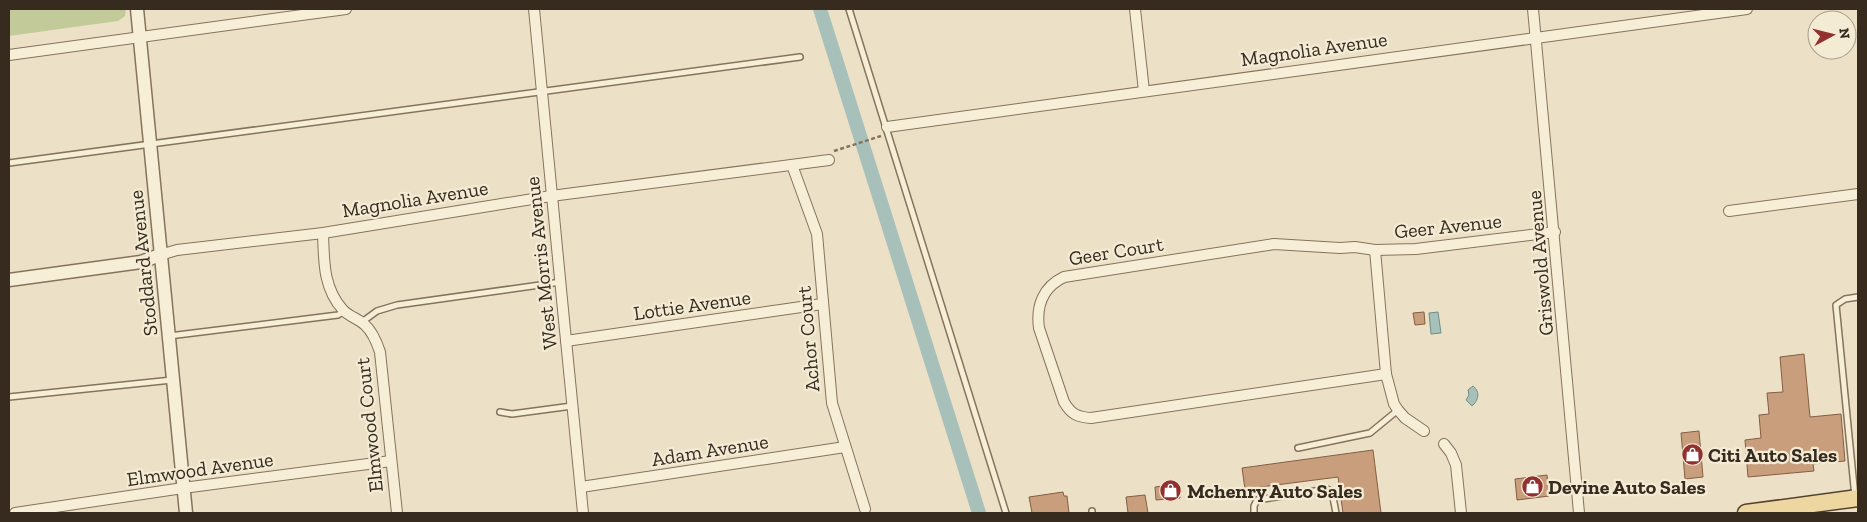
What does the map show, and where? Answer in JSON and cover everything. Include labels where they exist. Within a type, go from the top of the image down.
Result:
[{"type":"main road","points":[[1746,513],[1786,511],[1836,504],[1857,498]]},
{"type":"street","name":"Stoddard Avenue","points":[[137,9],[186,513]]},
{"type":"street","points":[[9,55],[346,9]]},
{"type":"street","name":"West Morris Avenue","points":[[534,9],[583,513]]},
{"type":"street","points":[[1135,9],[1144,91]]},
{"type":"street","name":"Griswold Avenue","points":[[1533,9],[1555,232],[1579,513]]},
{"type":"street","name":"Magnolia Avenue","points":[[887,127],[1746,9]]},
{"type":"street","name":"Magnolia Avenue","points":[[9,280],[141,262],[177,250],[323,233],[551,196],[829,160]]},
{"type":"street","name":"Achor Court","points":[[792,165],[817,234],[832,404],[865,509]]},
{"type":"street","points":[[1729,210],[1858,194]]},
{"type":"street","name":"Geer Avenue","points":[[1375,250],[1416,248],[1555,232]]},
{"type":"street","name":"Elmwood Court","points":[[323,233],[325,273],[335,300],[344,311],[361,323],[373,336],[380,352],[397,513]]},
{"type":"street","name":"Geer Court","points":[[1375,250],[1355,247],[1340,248],[1274,244],[1064,276],[1049,287],[1043,295],[1038,315],[1040,328],[1064,402],[1070,412],[1081,417],[1091,418],[1386,374]]},
{"type":"street","points":[[1375,250],[1386,374],[1394,404],[1405,418],[1424,431]]},
{"type":"street","name":"Lottie Avenue","points":[[566,341],[822,304]]},
{"type":"street","points":[[1444,444],[1451,453],[1456,465],[1461,513]]},
{"type":"street","name":"Adam Avenue","points":[[581,487],[845,447]]},
{"type":"street","name":"Elmwood Avenue","points":[[14,513],[184,488],[391,461]]},
{"type":"lane","points":[[849,9],[1006,513]]},
{"type":"lane","points":[[9,163],[542,90],[800,57]]},
{"type":"lane","points":[[361,323],[377,311],[397,305],[561,282]]},
{"type":"lane","points":[[1857,498],[1836,305],[1845,299],[1858,297]]},
{"type":"lane","points":[[169,336],[338,314],[344,311]]},
{"type":"lane","points":[[9,397],[173,380]]},
{"type":"lane","points":[[500,412],[512,414],[573,406]]},
{"type":"lane","points":[[1298,448],[1370,433],[1398,410]]},
{"type":"lane","points":[[1254,513],[1254,506],[1257,500],[1327,489],[1332,492],[1336,513]]},
{"type":"path","points":[[839,149],[874,138]]},
{"type":"green space","points":[[9,9],[126,9],[125,16],[118,21],[9,36]]},
{"type":"water","points":[[1438,312],[1441,333],[1431,334],[1429,313]]},
{"type":"water","points":[[1473,386],[1476,388],[1478,396],[1472,406],[1466,400],[1469,395],[1468,390]]},
{"type":"building","points":[[1424,312],[1425,324],[1415,325],[1413,313]]},
{"type":"building","points":[[1804,354],[1810,417],[1841,414],[1845,461],[1813,464],[1814,471],[1748,477],[1745,440],[1761,438],[1759,415],[1769,414],[1767,393],[1783,392],[1780,357]]},
{"type":"building","name":"Citi Auto Sales","points":[[1699,431],[1703,477],[1685,479],[1681,433]]},
{"type":"building","points":[[1373,450],[1381,513],[1343,513],[1338,477],[1245,489],[1242,468]]},
{"type":"building","name":"Devine Auto Sales","points":[[1547,475],[1549,496],[1517,500],[1515,479]]},
{"type":"building","name":"Mchenry Auto Sales","points":[[1178,484],[1180,498],[1156,500],[1155,487]]},
{"type":"building","points":[[1063,492],[1064,496],[1067,496],[1069,513],[1032,513],[1029,497]]},
{"type":"building","points":[[1145,495],[1148,513],[1128,513],[1126,497]]},
{"type":"waterway","points":[[820,9],[979,513]]},
{"type":"place","name":"Citi Auto Sales","points":[[1692,455]]},
{"type":"place","name":"Devine Auto Sales","points":[[1532,487]]},
{"type":"place","name":"Mchenry Auto Sales","points":[[1171,491]]}]
